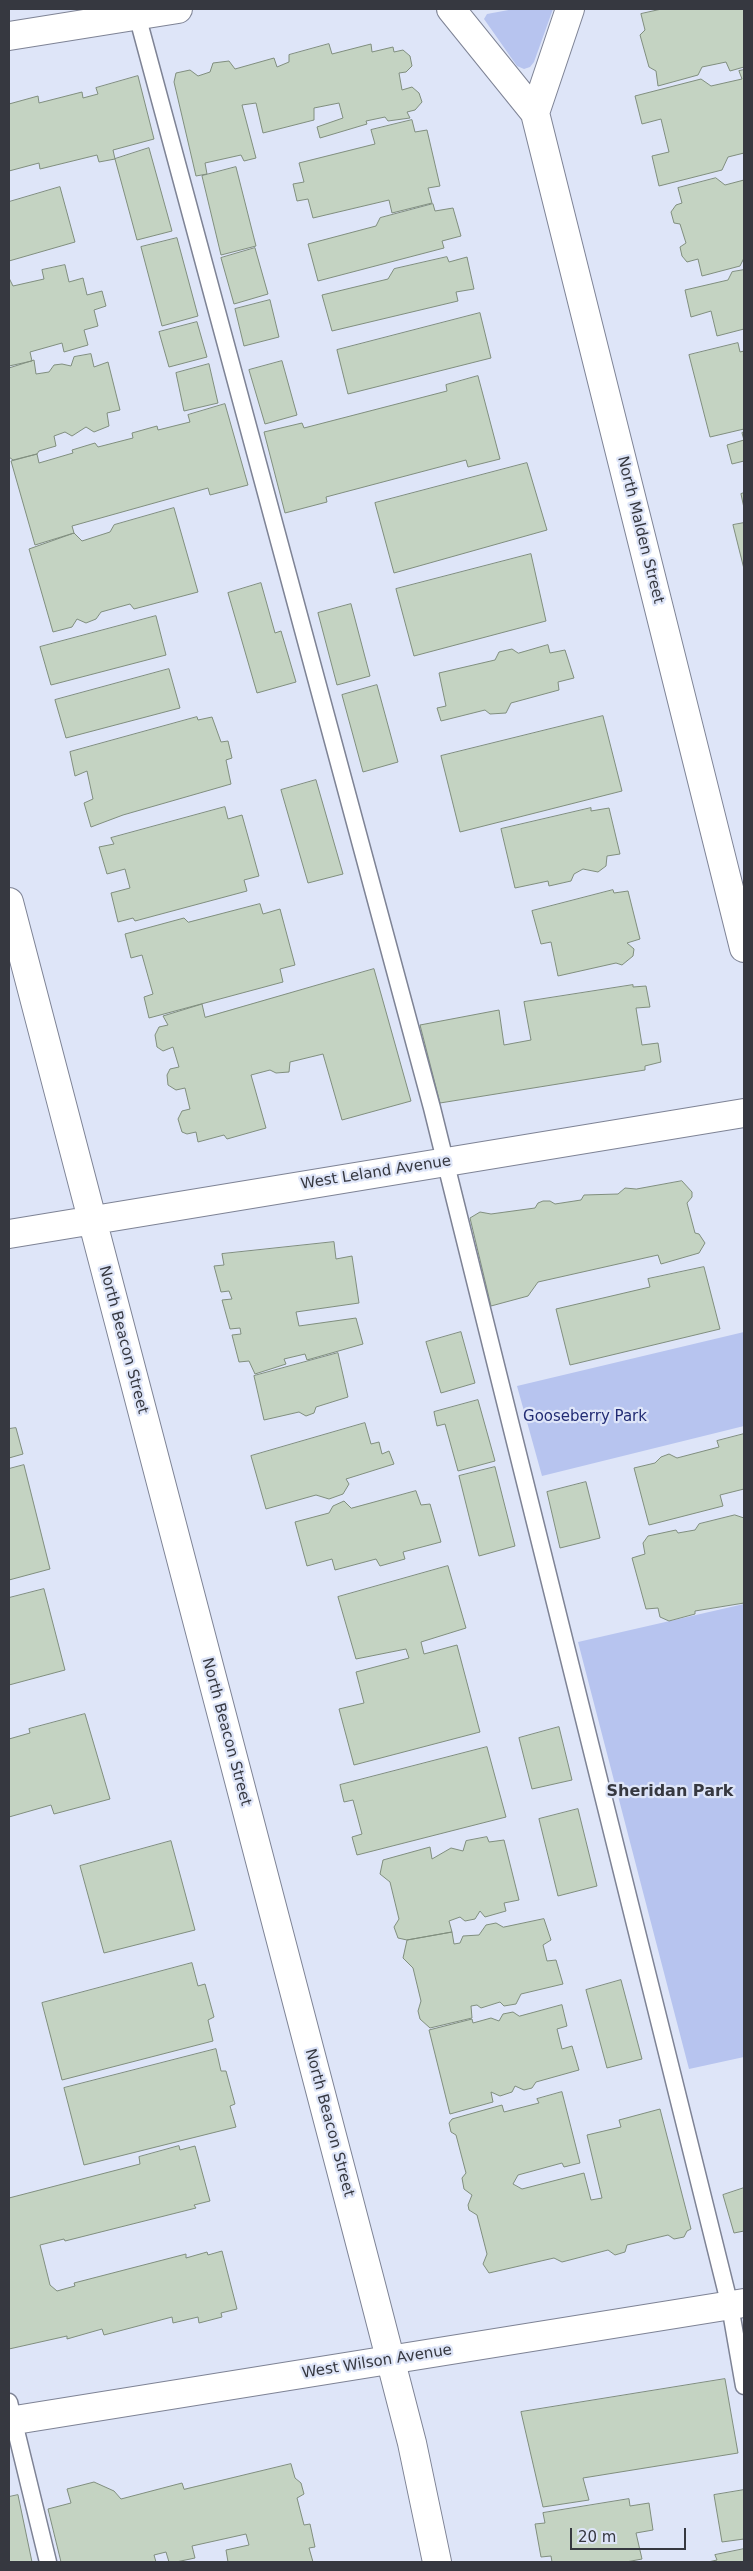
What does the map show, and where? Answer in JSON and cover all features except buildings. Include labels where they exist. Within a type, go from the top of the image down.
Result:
[{"type":"street","points":[[9,36],[178,9]]},
{"type":"street","name":"North Malden Street","points":[[451,9],[535,113],[744,948]]},
{"type":"street","points":[[535,113],[570,9]]},
{"type":"street","name":"North Beacon Street","points":[[9,902],[391,2360],[412,2443],[437,2562]]},
{"type":"street","name":"West Leland Avenue","points":[[9,1234],[744,1113]]},
{"type":"street","name":"West Wilson Avenue","points":[[11,2414],[391,2360],[737,2305]]},
{"type":"lane","points":[[137,15],[446,1162],[737,2305],[744,2386]]},
{"type":"lane","points":[[11,2414],[48,2562]]},
{"type":"green space","points":[[514,9],[553,9],[534,62],[530,67],[524,69],[517,66],[484,19],[487,14]]},
{"type":"green space","name":"Gooseberry Park","points":[[744,1332],[744,1426],[542,1476],[517,1386]]},
{"type":"green space","points":[[744,1604],[744,2057],[689,2069],[578,1642]]},
{"type":"district","name":"Sheridan Park","points":[[670,1792]]}]
